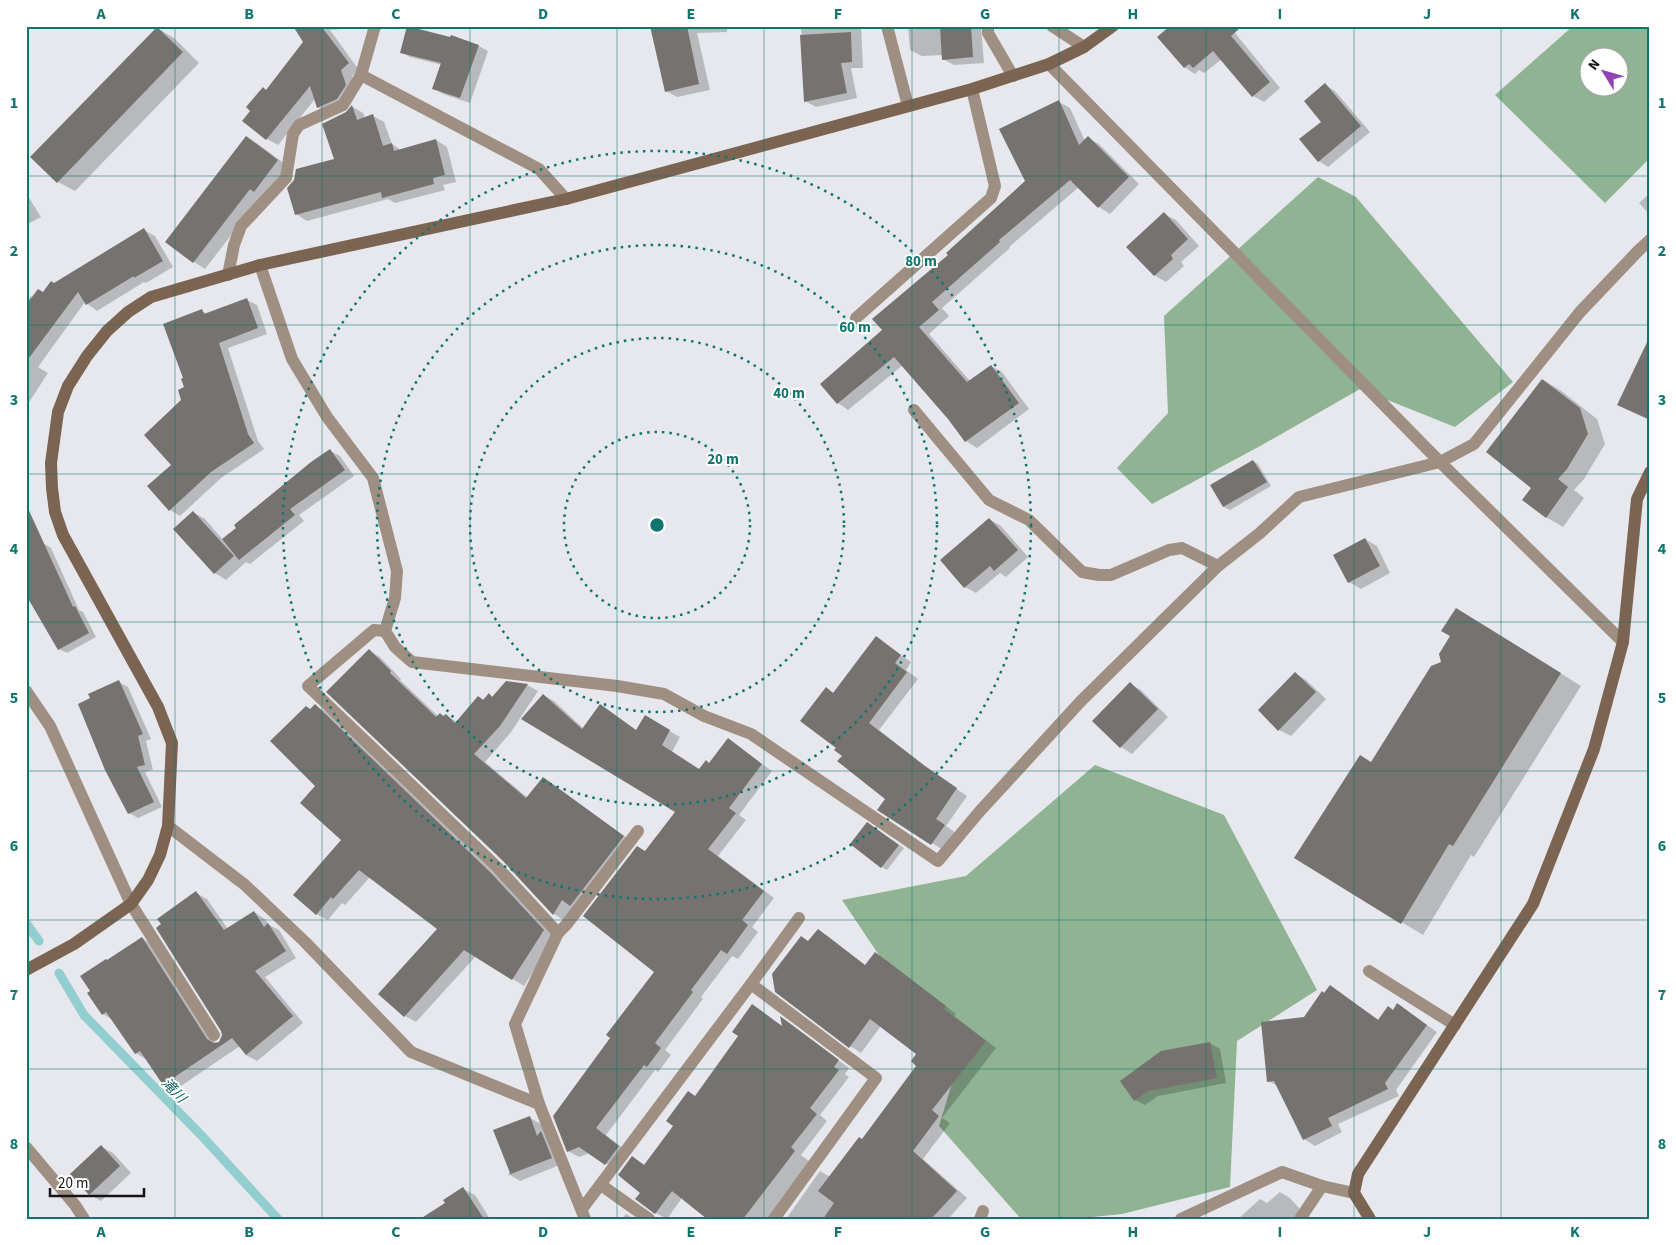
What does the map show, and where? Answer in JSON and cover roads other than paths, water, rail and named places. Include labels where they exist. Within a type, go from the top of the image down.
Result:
[{"type":"street","points":[[228,275],[234,245],[241,226],[286,178],[293,134],[299,125],[344,106],[361,75],[375,26]]},
{"type":"street","points":[[887,26],[908,106]]},
{"type":"street","points":[[988,26],[988,33],[1013,76]]},
{"type":"street","points":[[1052,26],[1084,48]]},
{"type":"street","points":[[26,970],[74,944],[131,904],[148,880],[160,855],[168,826],[172,743],[158,706],[63,535],[55,512],[51,463],[58,412],[68,386],[106,331],[128,312],[151,297],[260,265],[566,199],[972,89],[1049,64],[1084,48],[1113,26]]},
{"type":"street","points":[[1049,64],[1440,462],[1623,642]]},
{"type":"street","points":[[361,75],[539,169],[566,199]]},
{"type":"street","points":[[856,318],[990,198],[996,186],[972,89]]},
{"type":"street","points":[[260,265],[292,360],[327,417],[373,478],[397,571],[395,598],[385,631],[395,647],[412,662],[616,686],[664,694],[704,716],[751,734],[938,861],[980,811],[1081,701],[1218,566],[1260,533],[1299,497],[1440,462],[1474,444],[1580,312],[1650,240]]},
{"type":"street","points":[[914,410],[989,500],[1029,520],[1082,572],[1111,575],[1169,550],[1182,548],[1218,566]]},
{"type":"street","points":[[1370,1219],[1354,1193],[1358,1174],[1533,904],[1594,749],[1623,642],[1637,499],[1650,472]]},
{"type":"street","points":[[385,631],[374,630],[308,686],[497,867],[558,933]]},
{"type":"street","points":[[26,691],[50,726],[131,904],[214,1035]]},
{"type":"street","points":[[168,826],[246,885],[305,942],[412,1052],[539,1104]]},
{"type":"street","points":[[583,1214],[539,1104],[515,1024],[558,933],[638,831]]},
{"type":"street","points":[[583,1214],[601,1185],[799,918]]},
{"type":"street","points":[[1369,971],[1455,1025]]},
{"type":"street","points":[[751,984],[876,1078],[774,1219]]},
{"type":"street","points":[[26,1147],[75,1205],[84,1219]]},
{"type":"street","points":[[1181,1219],[1282,1172],[1322,1186],[1354,1193]]},
{"type":"street","points":[[601,1185],[649,1219]]},
{"type":"street","points":[[1300,1219],[1322,1186]]},
{"type":"waterway","name":"滝川","points":[[26,923],[39,941]]},
{"type":"waterway","name":"滝川","points":[[59,973],[84,1015],[202,1136],[278,1219]]}]
